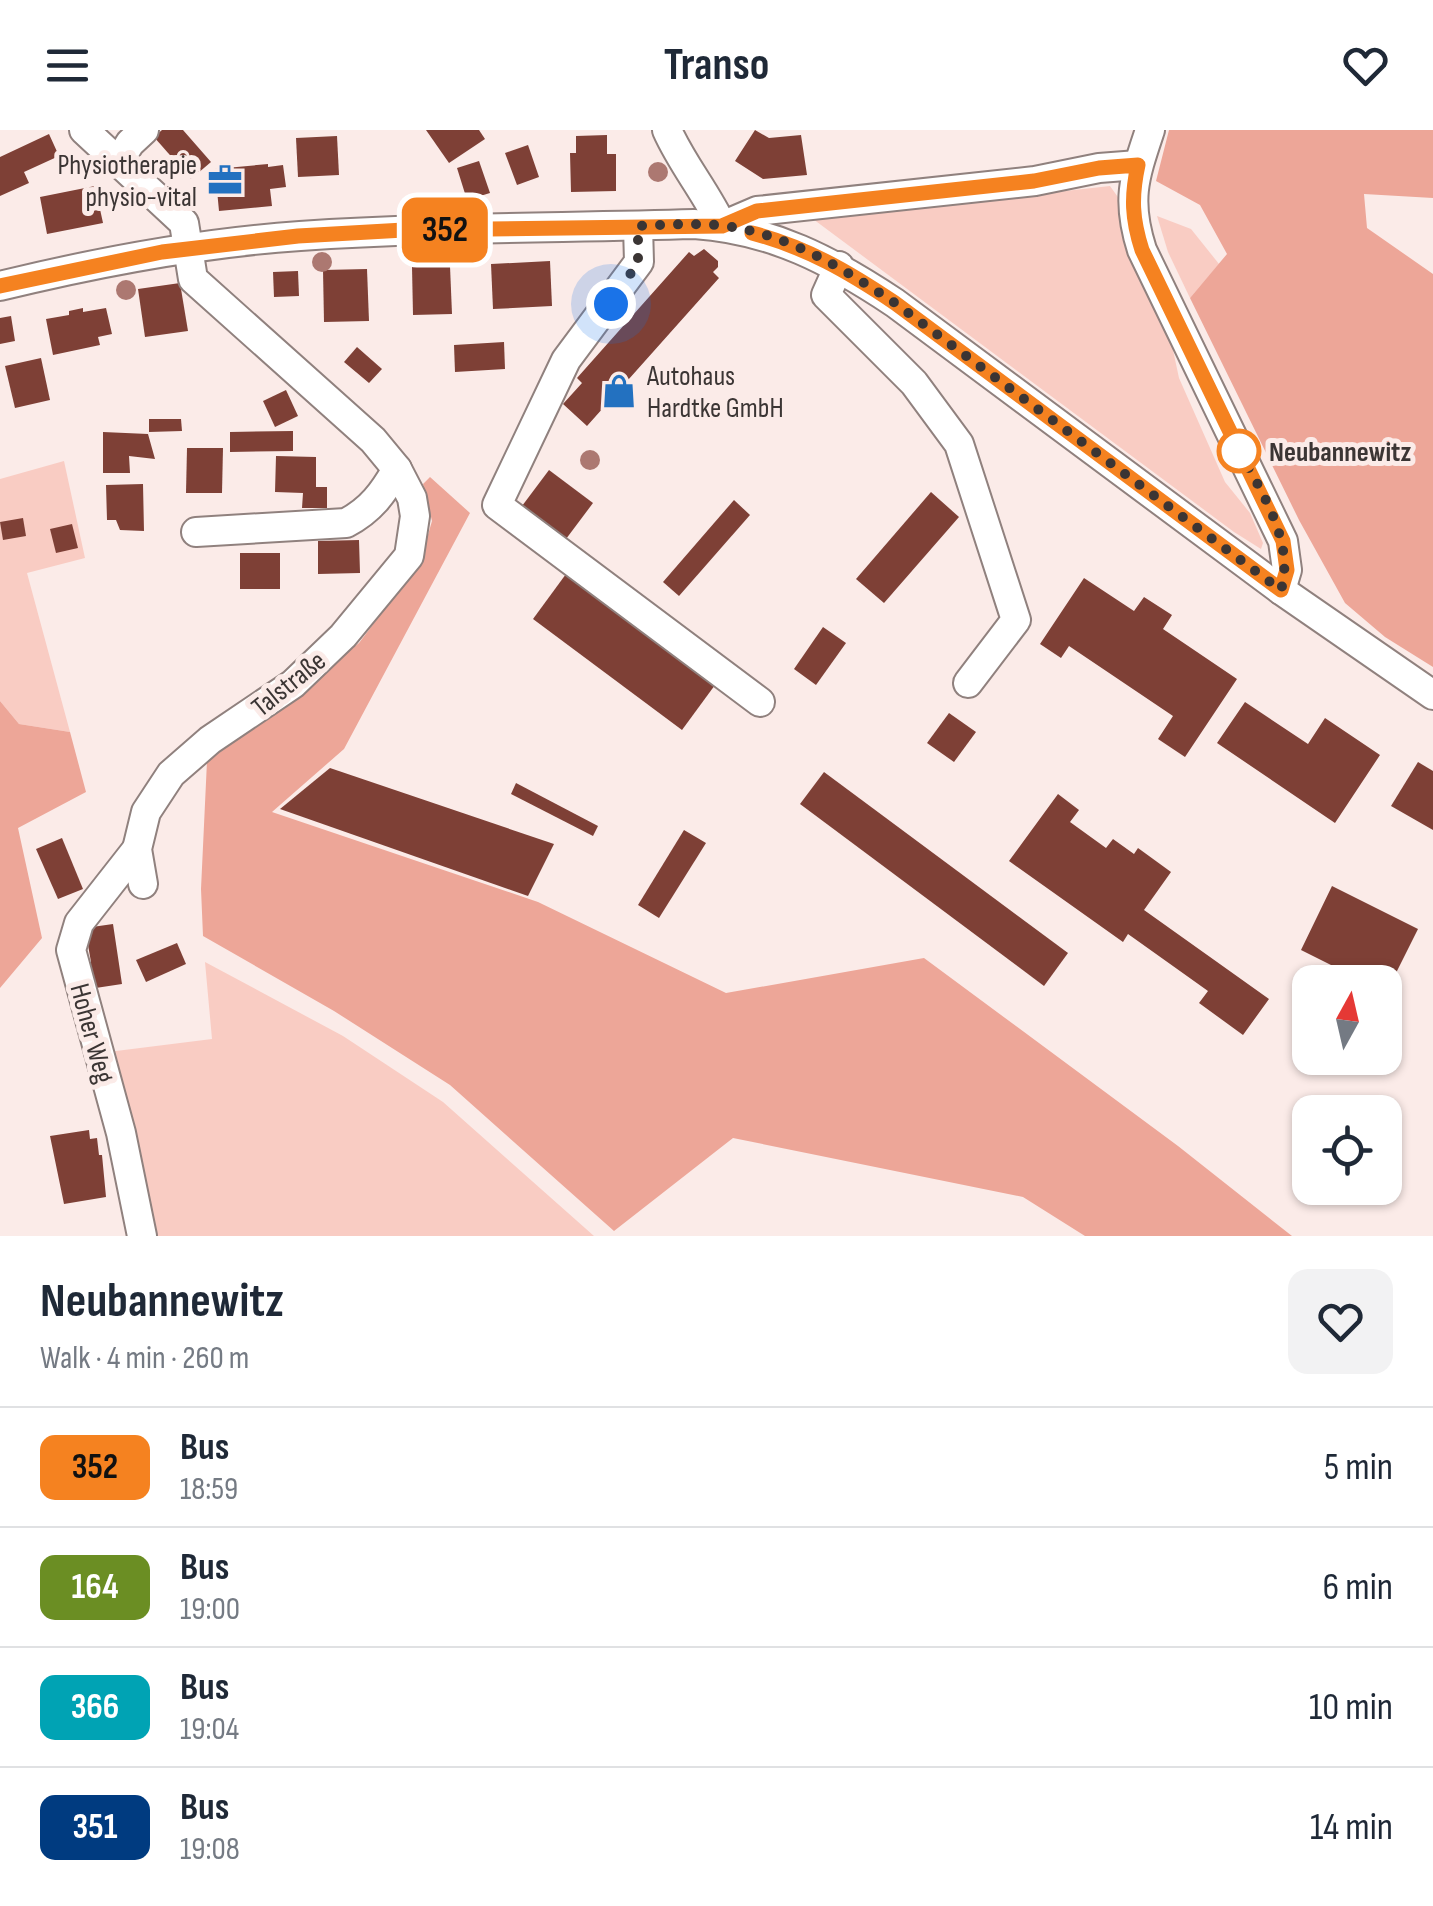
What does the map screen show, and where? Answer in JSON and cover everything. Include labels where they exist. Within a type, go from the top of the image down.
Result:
[{"type":"street","points":[[84,130],[136,144],[186,236]]},
{"type":"street","points":[[667,130],[722,226]]},
{"type":"street","points":[[1150,130],[1132,193],[1132,219],[1142,250],[1283,541],[1287,570],[1281,590]]},
{"type":"street","points":[[722,226],[757,211],[1034,181],[1138,165]]},
{"type":"street","points":[[638,226],[638,262],[566,360],[497,505],[760,702]]},
{"type":"street","points":[[0,286],[87,266],[186,236],[722,226],[782,241],[839,266],[895,303],[1281,590],[1433,694]]},
{"type":"street","name":"Talstraße","points":[[143,884],[137,849],[146,812],[170,774],[210,740],[293,684],[343,636],[409,556],[415,512],[397,469],[373,440],[192,278],[186,236]]},
{"type":"street","points":[[839,266],[826,295],[914,383],[959,444],[1016,620],[968,683]]},
{"type":"street","points":[[196,532],[346,523],[364,514],[382,495],[397,469]]},
{"type":"street","name":"Hoher Weg","points":[[137,849],[79,923],[71,950],[120,1134],[142,1236]]},
{"type":"shaded area","points":[[1169,130],[1433,130],[1433,198],[1364,194],[1367,228],[1433,274],[1433,667],[1385,637],[1345,603],[1299,520],[1190,298],[1227,254],[1200,205],[1156,181]]},
{"type":"shaded area","points":[[1110,186],[1120,200],[1170,336],[1179,378],[1225,482],[1250,513],[1263,543],[1261,549],[813,219]]},
{"type":"shaded area","points":[[1157,216],[1191,229],[1219,264],[1190,298],[1168,252]]},
{"type":"shaded area","points":[[64,461],[85,558],[27,573],[70,732],[19,724],[0,701],[0,479]]},
{"type":"shaded area","points":[[430,477],[470,513],[344,749],[272,812],[538,902],[726,993],[924,958],[1178,1146],[1292,1236],[1085,1236],[1023,1197],[733,1138],[614,1231],[450,1085],[334,1011],[203,936],[201,889],[207,761],[359,643],[420,562],[432,521],[423,484]]},
{"type":"shaded area","points":[[0,701],[19,724],[70,732],[86,792],[18,828],[42,938],[0,988]]},
{"type":"shaded area","points":[[205,962],[343,1036],[443,1102],[594,1236],[155,1236],[108,1052],[212,1039]]},
{"type":"building","points":[[162,130],[183,130],[211,162],[191,179],[154,137]]},
{"type":"building","points":[[426,130],[479,130],[485,139],[449,163]]},
{"type":"building","points":[[755,130],[769,138],[801,135],[807,175],[763,179],[735,161]]},
{"type":"building","points":[[49,134],[59,156],[24,172],[29,183],[0,196],[0,157]]},
{"type":"building","points":[[607,135],[607,154],[616,154],[616,191],[571,192],[570,153],[576,153],[576,136]]},
{"type":"building","points":[[337,136],[339,175],[298,177],[296,138]]},
{"type":"building","points":[[528,145],[539,177],[517,185],[505,153]]},
{"type":"building","points":[[479,161],[490,193],[467,200],[457,168]]},
{"type":"building","points":[[283,165],[286,187],[270,189],[272,206],[219,211],[215,169]]},
{"type":"building","points":[[95,186],[103,223],[47,234],[40,197]]},
{"type":"building","points":[[704,249],[718,261],[713,272],[719,278],[587,426],[563,404],[582,383],[577,378],[689,252],[694,256]]},
{"type":"building","points":[[550,261],[552,306],[493,309],[491,264]]},
{"type":"building","points":[[450,266],[452,314],[413,315],[412,267]]},
{"type":"building","points":[[367,269],[369,321],[324,322],[323,270]]},
{"type":"building","points":[[298,271],[299,296],[274,297],[273,272]]},
{"type":"building","points":[[180,283],[188,331],[145,337],[138,289]]},
{"type":"building","points":[[83,308],[83,312],[106,308],[112,334],[98,337],[100,345],[53,355],[46,319]]},
{"type":"building","points":[[11,316],[15,341],[0,344],[0,318]]},
{"type":"building","points":[[504,342],[505,369],[455,372],[454,345]]},
{"type":"building","points":[[357,347],[382,369],[369,383],[344,362]]},
{"type":"building","points":[[41,358],[50,400],[15,408],[5,366]]},
{"type":"building","points":[[286,390],[298,416],[275,427],[263,401]]},
{"type":"building","points":[[149,419],[181,419],[182,431],[149,432]]},
{"type":"building","points":[[293,431],[293,451],[230,452],[230,432]]},
{"type":"building","points":[[103,432],[148,434],[155,459],[129,456],[130,473],[103,473]]},
{"type":"building","points":[[187,448],[223,448],[222,493],[186,493]]},
{"type":"building","points":[[276,456],[316,457],[316,487],[327,487],[327,508],[302,508],[303,493],[275,492]]},
{"type":"building","points":[[549,470],[593,503],[566,539],[522,506]]},
{"type":"building","points":[[143,484],[144,531],[120,530],[116,520],[107,520],[106,485]]},
{"type":"building","points":[[931,492],[959,517],[884,603],[856,579]]},
{"type":"building","points":[[734,500],[750,515],[679,596],[663,582]]},
{"type":"building","points":[[23,518],[26,536],[3,540],[0,522]]},
{"type":"building","points":[[72,524],[78,548],[56,553],[50,529]]},
{"type":"building","points":[[359,540],[360,573],[318,574],[318,541]]},
{"type":"building","points":[[240,553],[280,553],[280,589],[240,589]]},
{"type":"building","points":[[566,574],[715,685],[682,730],[533,619]]},
{"type":"building","points":[[1084,578],[1134,611],[1144,597],[1172,615],[1163,629],[1237,679],[1185,757],[1158,739],[1173,716],[1069,646],[1061,658],[1040,644]]},
{"type":"building","points":[[823,627],[846,643],[816,685],[794,669]]},
{"type":"building","points":[[1245,702],[1308,744],[1325,718],[1380,755],[1335,823],[1217,743]]},
{"type":"building","points":[[949,713],[976,732],[954,762],[927,743]]},
{"type":"building","points":[[1418,762],[1433,771],[1433,830],[1391,806]]},
{"type":"building","points":[[330,768],[554,844],[528,896],[280,809]]},
{"type":"building","points":[[824,772],[1068,953],[1044,986],[800,804]]},
{"type":"building","points":[[516,783],[598,826],[593,836],[511,794]]},
{"type":"building","points":[[1058,794],[1079,810],[1070,822],[1106,848],[1113,839],[1134,854],[1138,848],[1171,872],[1144,910],[1269,999],[1243,1035],[1199,1003],[1208,991],[1128,934],[1123,942],[1009,861]]},
{"type":"building","points":[[684,830],[706,843],[659,918],[638,905]]},
{"type":"building","points":[[62,838],[83,889],[58,899],[36,849]]},
{"type":"building","points":[[1332,886],[1418,929],[1400,965],[1331,965],[1301,950]]},
{"type":"building","points":[[113,924],[122,984],[89,989],[86,963],[91,962],[85,928]]},
{"type":"building","points":[[177,943],[186,964],[146,982],[136,960]]},
{"type":"building","points":[[89,1130],[90,1139],[97,1138],[102,1155],[106,1197],[64,1204],[50,1136]]},
{"type":"bus line","name":"352","points":[[0,286],[87,266],[220,244],[404,230],[722,226],[757,211],[1034,181],[1138,165],[1132,219],[1142,250],[1283,541],[1287,570],[1281,590],[895,303],[839,266],[782,241],[752,233]]},
{"type":"place","name":"Physiotherapie physio-vital","points":[[225,180]]},
{"type":"place","name":"Autohaus Hardtke GmbH","points":[[619,391]]},
{"type":"place","name":"Neubannewitz","points":[[1239,451]]},
{"type":"route","points":[[611,304],[638,262],[638,226],[722,226],[782,241],[839,266],[895,303],[1281,590],[1287,570],[1283,541],[1239,451]]}]
